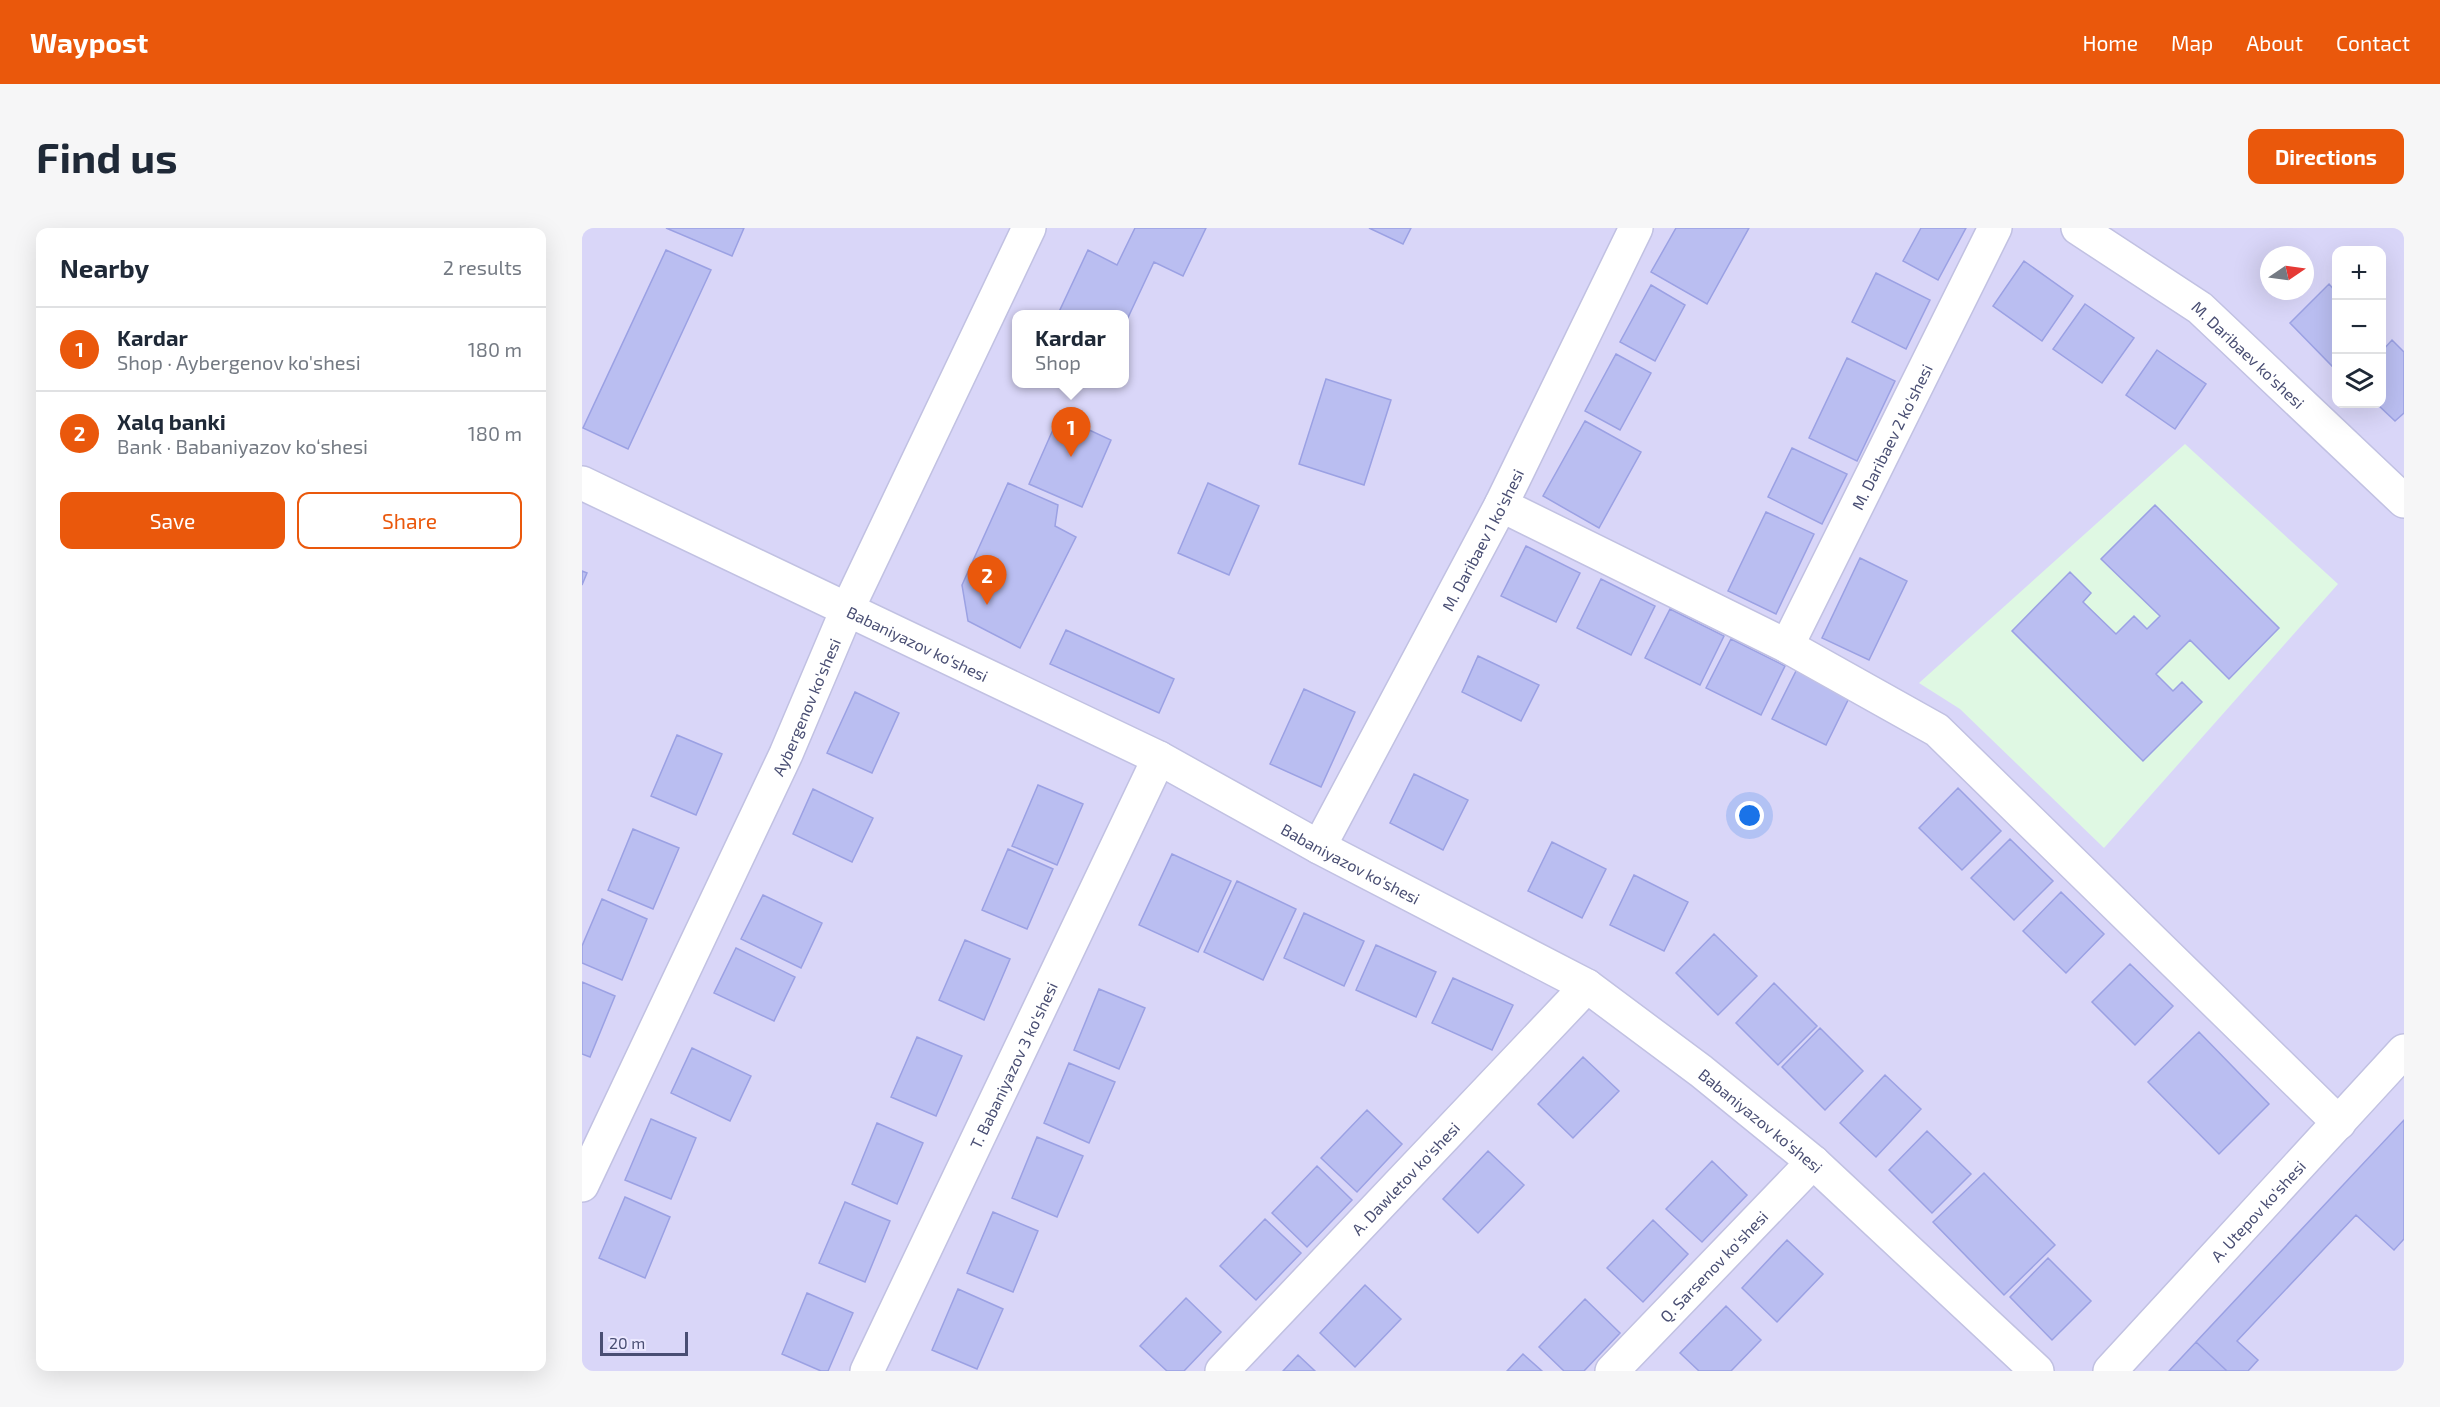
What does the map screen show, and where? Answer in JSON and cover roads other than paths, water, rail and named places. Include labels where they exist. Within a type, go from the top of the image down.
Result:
[{"type":"street","name":"Aybergenov ko'shesi","points":[[582,1185],[786,754],[847,610],[1029,228]]},
{"type":"street","name":"M. Daribaev 1 ko'shesi","points":[[1319,847],[1501,505],[1636,228]]},
{"type":"street","name":"M. Daribaev 2 ko'shesi","points":[[1787,645],[1995,228]]},
{"type":"street","name":"M. Daribaev ko'shesi","points":[[2078,228],[2200,308],[2404,501]]},
{"type":"street","name":"Babaniyazov ko‘shesi","points":[[582,483],[1159,758],[1319,847],[1587,986],[1701,1071],[1813,1162],[2037,1371]]},
{"type":"street","points":[[1501,505],[1787,645],[1937,730],[2339,1123]]},
{"type":"street","name":"T. Babaniyazov 3 ko'shesi","points":[[867,1371],[1159,758]]},
{"type":"street","name":"A. Dawletov ko'shesi","points":[[1222,1371],[1587,986]]},
{"type":"street","name":"A. Utepov ko'shesi","points":[[2110,1371],[2404,1051]]},
{"type":"street","name":"Q. Sarsenov ko'shesi","points":[[1612,1371],[1813,1162]]},
{"type":"place","name":"Kardar","points":[[1071,457]]},
{"type":"place","name":"Xalq banki","points":[[987,605]]}]
